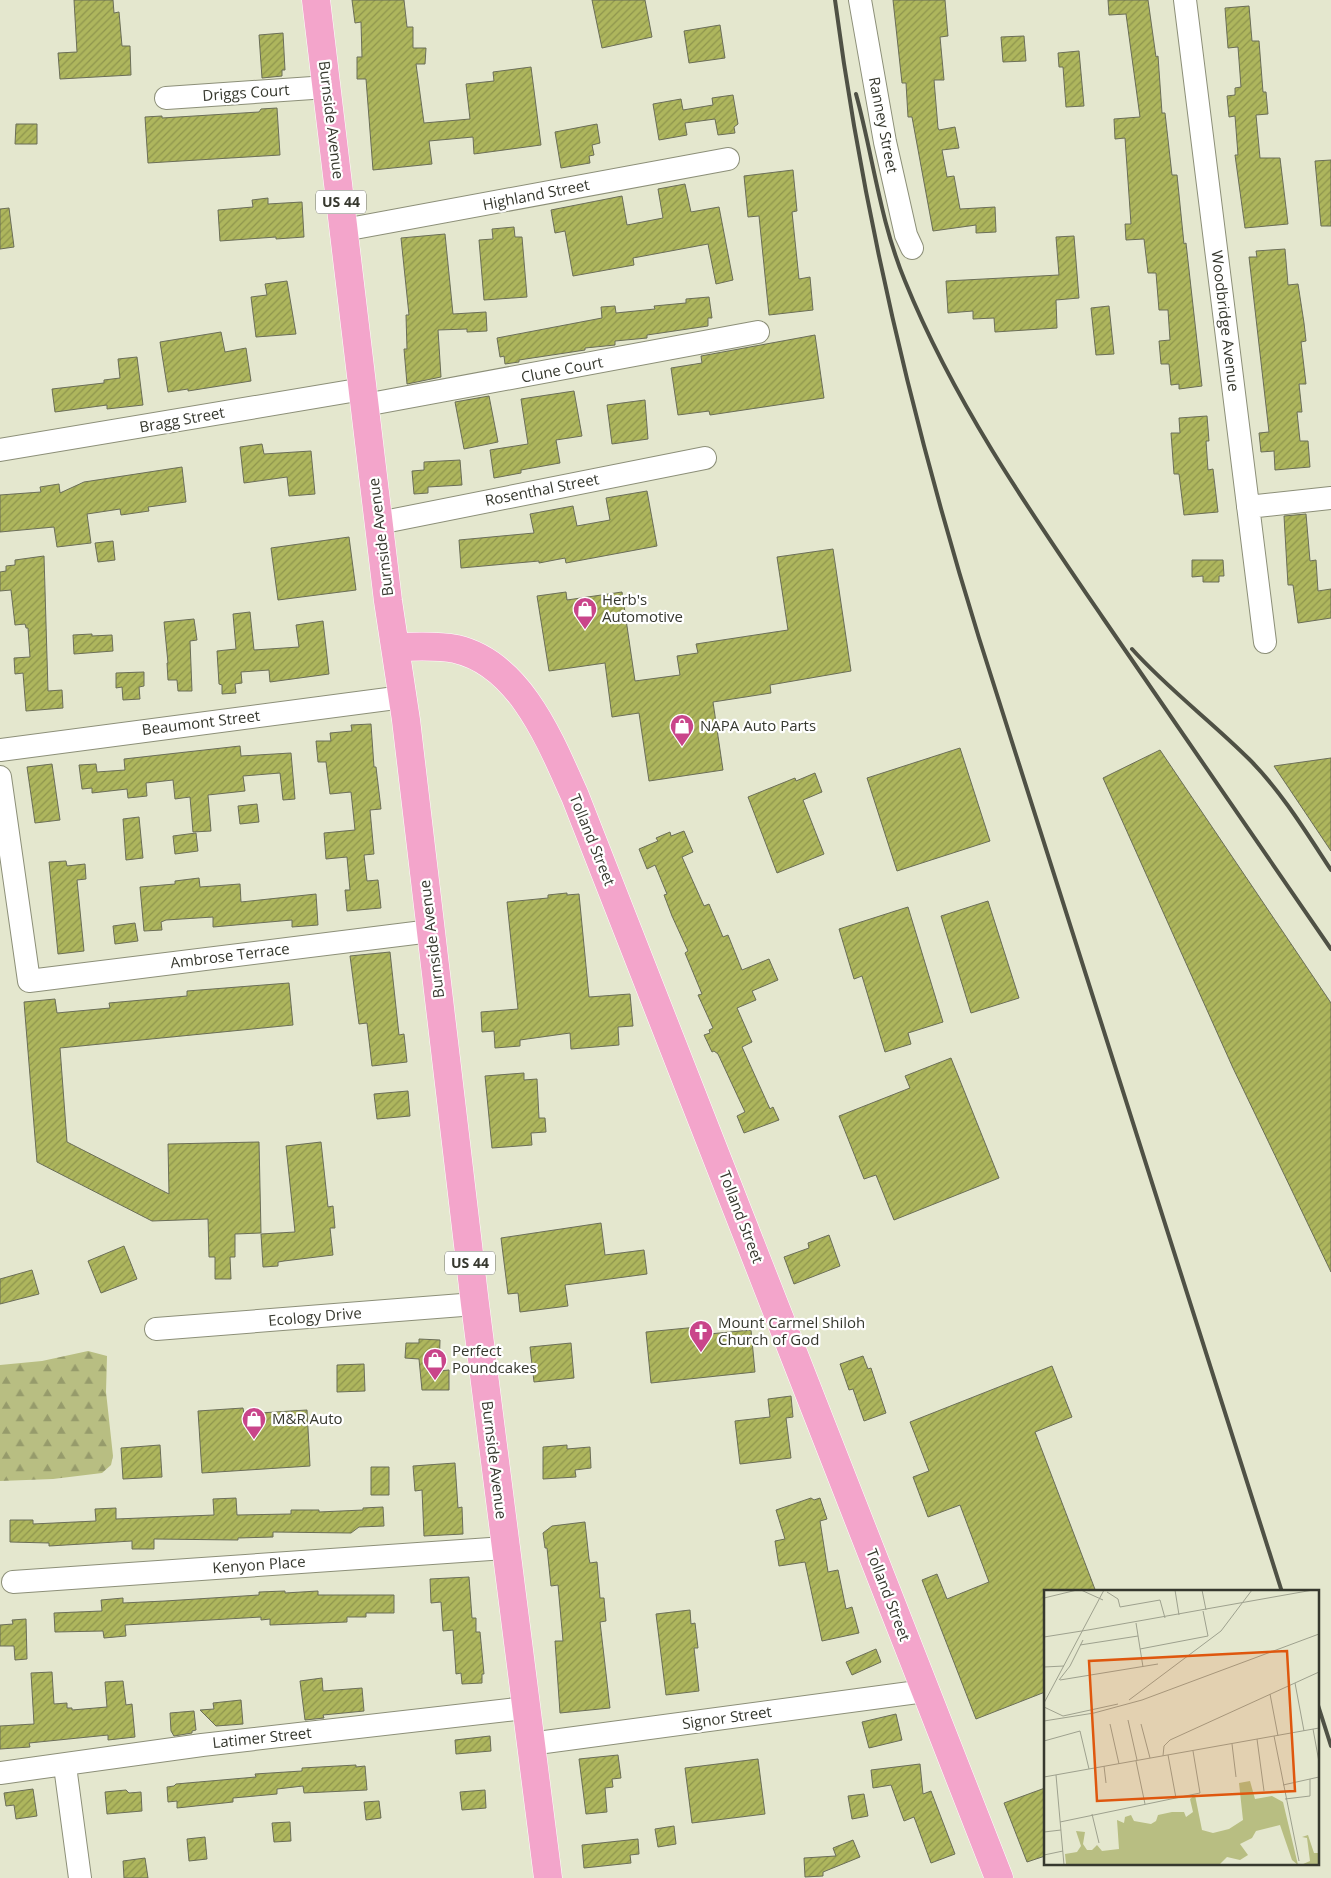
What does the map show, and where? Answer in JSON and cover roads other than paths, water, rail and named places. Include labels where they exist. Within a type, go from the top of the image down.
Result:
[{"type":"main road","name":"Burnside Avenue","points":[[316,0],[379,523],[403,697],[505,1548],[548,1878]]},
{"type":"main road","name":"Tolland Street","points":[[395,647],[440,647],[458,650],[486,662],[519,690],[541,722],[575,796],[999,1878]]},
{"type":"street","name":"Ranney Street","points":[[860,0],[885,142],[906,235],[912,248]]},
{"type":"street","name":"Woodbridge Avenue","points":[[1185,0],[1265,642]]},
{"type":"street","name":"Driggs Court","points":[[166,98],[327,88]]},
{"type":"street","name":"Highland Street","points":[[344,230],[728,159]]},
{"type":"street","name":"Clune Court","points":[[364,397],[758,332]]},
{"type":"street","name":"Bragg Street","points":[[0,450],[364,397]]},
{"type":"street","name":"Rosenthal Street","points":[[379,523],[705,458]]},
{"type":"street","points":[[1248,507],[1331,498]]},
{"type":"street","name":"Beaumont Street","points":[[0,750],[403,697]]},
{"type":"street","name":"Ambrose Terrace","points":[[0,777],[29,982],[431,931]]},
{"type":"street","name":"Ecology Drive","points":[[156,1329],[475,1304]]},
{"type":"street","name":"Kenyon Place","points":[[13,1582],[505,1548]]},
{"type":"street","name":"Signor Street","points":[[530,1744],[925,1691]]},
{"type":"street","name":"Latimer Street","points":[[0,1773],[64,1766],[202,1745],[525,1708]]},
{"type":"street","points":[[64,1766],[80,1878]]},
{"type":"railway","points":[[835,0],[860,161],[876,241],[933,481],[979,638],[1281,1590]]},
{"type":"railway","points":[[856,94],[883,212],[896,258],[946,370],[995,454],[1048,537],[1331,949]]},
{"type":"railway","points":[[1132,649],[1160,678],[1235,745],[1261,771],[1293,812],[1331,870]]},
{"type":"railway","points":[[1318,1705],[1331,1746]]},
{"type":"place","name":"Herb's Automotive","points":[[585,630]]},
{"type":"place","name":"NAPA Auto Parts","points":[[682,747]]},
{"type":"place","name":"Mount Carmel Shiloh Church of God","points":[[701,1353]]},
{"type":"place","name":"Perfect Poundcakes","points":[[435,1381]]},
{"type":"place","name":"M&R Auto","points":[[254,1440]]}]
